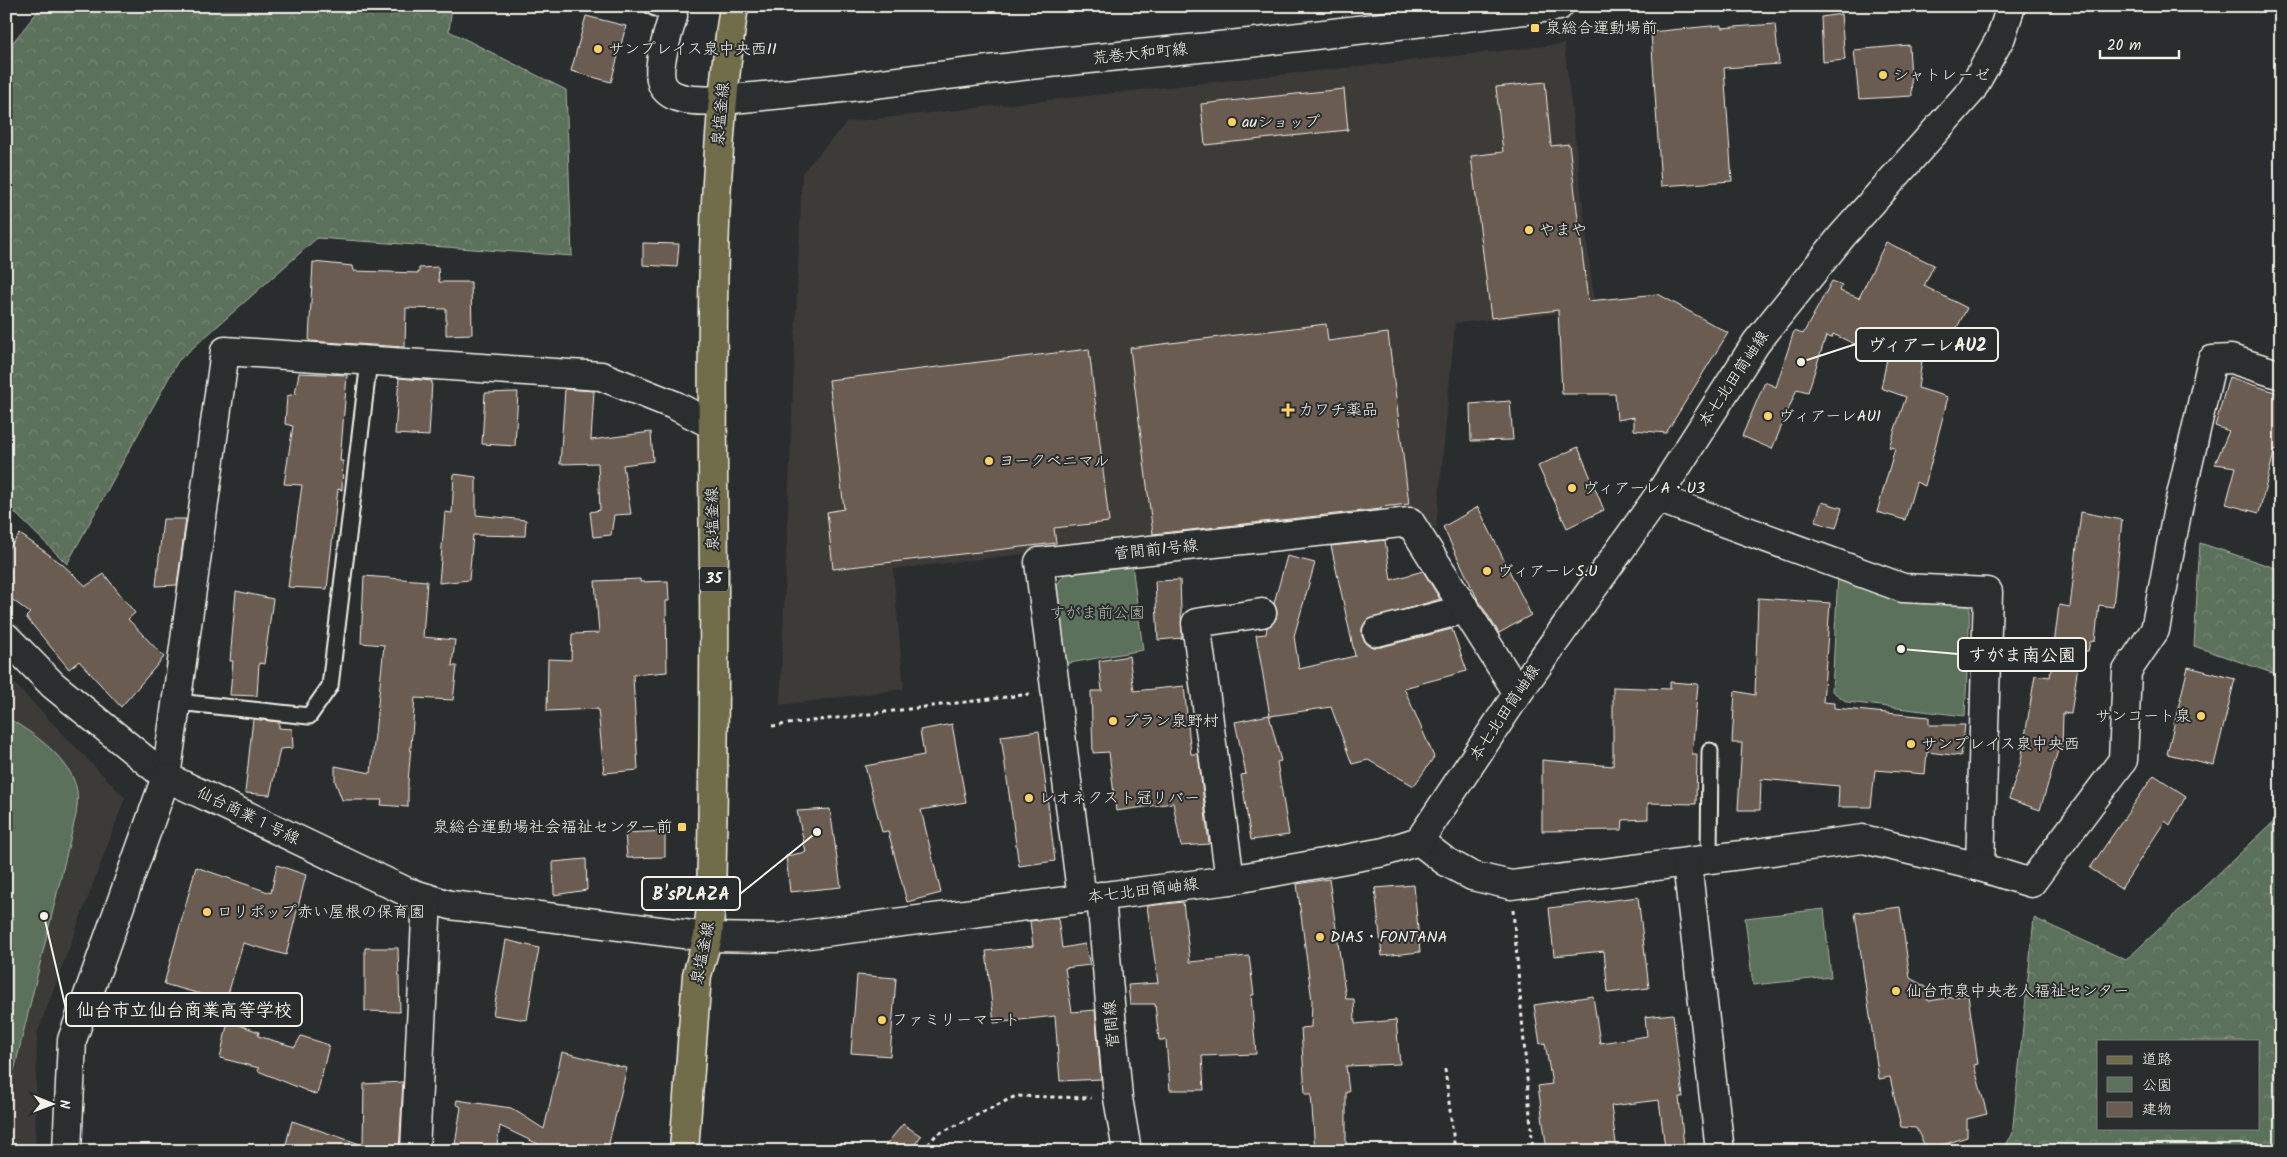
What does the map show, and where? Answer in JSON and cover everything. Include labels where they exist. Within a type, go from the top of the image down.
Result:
[{"type":"main road","name":"泉塩釜線","points":[[684,1151],[697,975],[708,937],[711,905],[714,584],[711,424],[716,174],[722,100],[734,6]]},
{"type":"street","name":"荒巻大和町線","points":[[662,11],[660,79],[666,92],[676,98],[698,101],[825,90],[1029,65],[1249,43],[1559,6]]},
{"type":"street","name":"本七北田筒岫線","points":[[708,937],[778,938],[1230,880],[1384,852],[1418,841],[1518,693],[1657,498],[1756,343],[1842,236],[1971,91],[2001,37],[2010,6]]},
{"type":"street","points":[[67,1151],[72,1040],[166,777],[225,351],[601,376],[674,405],[711,424]]},
{"type":"street","points":[[1418,841],[1445,861],[1472,876],[1511,885],[1863,840],[1980,867],[2031,883],[2123,760],[2127,671],[2155,630],[2177,513],[2212,360],[2231,359],[2281,375]]},
{"type":"street","points":[[1657,498],[1903,588],[1988,592],[1980,867]]},
{"type":"street","name":"菅間前1号線","points":[[1091,897],[1055,690],[1039,562],[1410,522],[1518,693]]},
{"type":"street","points":[[1377,632],[1466,609]]},
{"type":"street","points":[[1230,880],[1196,623],[1262,613]]},
{"type":"street","name":"仙台商業１号線","points":[[6,637],[53,685],[166,777],[406,891],[450,905],[708,937]]},
{"type":"street","points":[[1698,861],[1720,1151]]},
{"type":"street","name":"菅間線","points":[[1091,897],[1127,1151]]},
{"type":"street","points":[[415,1151],[428,898]]},
{"type":"lane","points":[[177,702],[309,716],[330,686],[369,361]]},
{"type":"lane","points":[[1698,861],[1710,751]]},
{"type":"path","points":[[772,726],[1055,690]]},
{"type":"path","points":[[1511,885],[1533,1151]]},
{"type":"path","points":[[1445,1069],[1455,1151]]},
{"type":"path","points":[[923,1151],[936,1135],[1016,1096],[1118,1098]]},
{"type":"shaded area","points":[[1564,44],[1595,310],[1455,323],[1436,529],[1409,510],[893,569],[904,689],[780,705],[802,173],[847,122]]},
{"type":"shaded area","points":[[6,675],[125,798],[37,1034],[35,1151],[6,1151]]},
{"type":"green space","points":[[42,6],[452,6],[449,31],[566,90],[572,256],[317,238],[178,361],[67,564],[6,504],[6,51]]},
{"type":"green space","points":[[2200,543],[2281,570],[2281,676],[2194,646]]},
{"type":"green space","name":"すがま前公園","points":[[1132,564],[1143,650],[1064,664],[1052,591],[1065,574]]},
{"type":"green space","points":[[1838,574],[1960,599],[1970,608],[1965,716],[1847,702],[1832,691]]},
{"type":"green space","points":[[6,717],[39,739],[59,757],[73,779],[77,797],[76,815],[6,1104]]},
{"type":"green space","points":[[2281,815],[2281,1151],[2002,1151],[2012,1135],[2034,918],[2126,960]]},
{"type":"green space","points":[[1824,909],[1831,977],[1753,985],[1745,918]]},
{"type":"building","points":[[1841,14],[1845,60],[1823,62],[1821,17]]},
{"type":"building","name":"サンプレイス泉中央西II","points":[[586,16],[626,26],[611,82],[571,71]]},
{"type":"building","points":[[1775,24],[1779,64],[1724,68],[1732,181],[1661,186],[1651,32],[1721,25],[1721,28]]},
{"type":"building","points":[[1909,45],[1912,96],[1859,99],[1854,50]]},
{"type":"building","points":[[1545,82],[1551,146],[1569,144],[1588,301],[1658,294],[1728,333],[1666,433],[1634,430],[1634,417],[1617,420],[1615,394],[1562,394],[1558,310],[1491,318],[1471,156],[1503,152],[1496,87]]},
{"type":"building","points":[[1344,89],[1348,130],[1205,145],[1201,104]]},
{"type":"building","points":[[1886,242],[1934,265],[1924,286],[1967,308],[1944,353],[1925,341],[1918,388],[1948,397],[1925,486],[1916,482],[1905,520],[1877,512],[1895,448],[1889,447],[1906,397],[1881,388],[1887,359],[1833,334],[1832,338],[1826,336],[1808,392],[1797,389],[1772,449],[1742,436],[1765,382],[1776,387],[1794,331],[1803,334],[1832,281],[1842,285],[1840,291],[1859,298]]},
{"type":"building","points":[[643,243],[679,244],[677,267],[643,265]]},
{"type":"building","points":[[313,262],[353,266],[354,271],[419,273],[419,268],[438,267],[439,282],[471,282],[472,334],[446,335],[446,309],[406,308],[405,347],[309,341]]},
{"type":"building","points":[[1326,324],[1328,341],[1388,333],[1409,504],[1381,507],[1381,509],[1153,534],[1130,348]]},
{"type":"building","points":[[1089,349],[1109,522],[1054,528],[1056,543],[833,569],[827,512],[844,509],[829,380]]},
{"type":"building","points":[[299,373],[347,375],[340,461],[343,461],[342,490],[338,489],[327,589],[288,587],[302,485],[284,484],[293,426],[285,424],[287,396],[295,394]]},
{"type":"building","points":[[2229,377],[2281,394],[2281,451],[2275,449],[2259,513],[2226,504],[2236,467],[2215,464],[2229,431],[2215,426]]},
{"type":"building","points":[[399,378],[432,381],[429,436],[395,434]]},
{"type":"building","points":[[565,389],[594,391],[591,440],[651,432],[653,461],[623,465],[631,514],[614,515],[611,535],[593,537],[590,512],[600,510],[598,463],[560,464]]},
{"type":"building","points":[[518,392],[515,446],[482,444],[485,393]]},
{"type":"building","points":[[1510,401],[1513,440],[1471,441],[1470,404]]},
{"type":"building","name":"ヴィアーレA・U3","points":[[1578,447],[1604,510],[1567,528],[1538,466]]},
{"type":"building","points":[[454,474],[476,477],[476,515],[526,520],[525,536],[473,535],[469,580],[439,583],[445,512],[452,513]]},
{"type":"building","points":[[1822,502],[1842,508],[1836,528],[1815,522]]},
{"type":"building","name":"ヴィアーレS.U","points":[[1478,507],[1531,615],[1499,633],[1477,598],[1443,527]]},
{"type":"building","points":[[2081,512],[2122,520],[2113,607],[2099,605],[2095,641],[2090,642],[2088,651],[2080,651],[2071,714],[2063,713],[2062,748],[2059,747],[2040,810],[2009,799],[2021,761],[2035,675],[2050,677],[2059,605],[2070,607]]},
{"type":"building","points":[[163,519],[186,519],[177,585],[156,586]]},
{"type":"building","points":[[20,534],[62,564],[86,586],[104,574],[135,613],[128,619],[164,657],[121,707],[79,661],[69,669],[26,617],[30,613],[6,595],[6,552]]},
{"type":"building","points":[[1385,540],[1391,580],[1423,571],[1440,599],[1366,621],[1362,628],[1362,636],[1366,643],[1372,647],[1381,647],[1452,629],[1467,671],[1404,688],[1434,757],[1414,786],[1368,760],[1352,764],[1331,707],[1270,716],[1256,635],[1266,634],[1267,627],[1276,619],[1277,611],[1274,603],[1287,556],[1315,563],[1294,636],[1299,669],[1355,656],[1331,546]]},
{"type":"building","points":[[364,576],[427,581],[423,637],[455,640],[452,666],[457,666],[453,700],[415,698],[408,782],[408,807],[381,805],[382,800],[342,800],[335,781],[335,766],[371,773],[384,645],[361,643]]},
{"type":"building","points":[[640,579],[640,582],[668,581],[669,601],[666,601],[667,672],[633,675],[638,770],[604,773],[598,709],[547,711],[548,659],[571,660],[572,634],[599,633],[595,581]]},
{"type":"building","points":[[1180,580],[1182,638],[1158,640],[1155,581]]},
{"type":"building","points":[[236,591],[273,599],[264,664],[259,663],[257,696],[230,695],[233,661],[230,661]]},
{"type":"building","points":[[1758,598],[1830,603],[1823,702],[1834,703],[1834,708],[1929,717],[1929,725],[1965,725],[1961,756],[1927,752],[1925,774],[1875,770],[1871,807],[1838,807],[1839,786],[1761,779],[1760,810],[1738,810],[1742,743],[1732,743],[1735,691],[1755,695]]},
{"type":"building","points":[[1129,656],[1134,691],[1184,686],[1191,754],[1198,754],[1209,844],[1181,846],[1173,803],[1116,811],[1109,752],[1093,753],[1091,691],[1102,691],[1099,661]]},
{"type":"building","name":"サンコート泉","points":[[2188,667],[2235,679],[2214,765],[2167,754]]},
{"type":"building","points":[[1670,682],[1698,684],[1692,754],[1697,754],[1696,804],[1648,803],[1648,819],[1623,820],[1622,830],[1542,831],[1542,760],[1613,766],[1613,687],[1670,689]]},
{"type":"building","points":[[1269,715],[1281,761],[1277,762],[1289,835],[1251,840],[1241,775],[1246,774],[1235,722]]},
{"type":"building","points":[[253,719],[279,722],[279,728],[292,729],[293,748],[280,749],[270,795],[245,793]]},
{"type":"building","points":[[952,724],[966,802],[921,810],[941,893],[907,902],[888,831],[882,832],[865,766],[924,755],[920,730]]},
{"type":"building","name":"レオネクスト冠リバー","points":[[1039,731],[1055,861],[1019,866],[1001,736]]},
{"type":"building","points":[[2154,775],[2186,796],[2170,825],[2165,821],[2121,889],[2090,868]]},
{"type":"building","points":[[830,809],[841,887],[790,892],[786,856],[806,852],[797,811]]},
{"type":"building","points":[[665,831],[665,857],[627,858],[625,833]]},
{"type":"building","points":[[586,859],[587,890],[554,895],[553,862]]},
{"type":"building","points":[[277,865],[306,875],[286,955],[243,943],[226,1001],[164,984],[196,867],[271,893]]},
{"type":"building","points":[[1329,879],[1346,999],[1354,999],[1355,1024],[1396,1020],[1400,1064],[1346,1066],[1349,1092],[1346,1092],[1346,1151],[1315,1151],[1311,1094],[1305,1094],[1301,1028],[1311,1027],[1312,1001],[1297,884]]},
{"type":"building","points":[[1414,885],[1420,952],[1382,956],[1375,888]]},
{"type":"building","points":[[1638,897],[1649,988],[1608,993],[1604,951],[1554,956],[1549,908]]},
{"type":"building","points":[[1183,902],[1190,962],[1249,956],[1254,995],[1251,995],[1256,1054],[1202,1056],[1204,1090],[1170,1090],[1166,1040],[1159,1040],[1155,1004],[1130,1004],[1128,985],[1158,983],[1147,906]]},
{"type":"building","name":"仙台市泉中央老人福祉センター","points":[[1900,907],[1910,978],[1926,987],[1928,1001],[1968,995],[1978,1064],[1974,1065],[1987,1114],[1967,1119],[1967,1137],[1927,1150],[1916,1128],[1901,1127],[1890,1077],[1879,1079],[1855,913]]},
{"type":"building","points":[[1058,918],[1062,948],[1085,944],[1090,965],[1065,968],[1072,1012],[1095,1010],[1101,1079],[1060,1081],[1055,1016],[994,1023],[986,951],[1033,946],[1030,921]]},
{"type":"building","points":[[506,940],[539,948],[527,1020],[493,1015]]},
{"type":"building","points":[[365,948],[398,948],[400,1012],[365,1011]]},
{"type":"building","points":[[857,975],[896,978],[890,1056],[851,1053]]},
{"type":"building","points":[[1593,996],[1600,1043],[1647,1036],[1645,1017],[1673,1014],[1683,1097],[1679,1097],[1684,1146],[1665,1148],[1659,1100],[1611,1106],[1617,1151],[1547,1151],[1538,1086],[1552,1084],[1545,1043],[1540,1044],[1534,1005]]},
{"type":"building","points":[[228,1021],[259,1032],[258,1036],[295,1047],[301,1036],[329,1045],[317,1095],[258,1071],[259,1068],[220,1058]]},
{"type":"building","points":[[562,1052],[627,1068],[607,1151],[539,1151],[540,1145],[500,1126],[496,1151],[454,1151],[461,1107],[456,1104],[457,1100],[511,1108],[544,1129]]},
{"type":"building","points":[[403,1082],[399,1151],[296,1151],[285,1148],[292,1121],[363,1145],[364,1084]]},
{"type":"building","points":[[903,1124],[921,1136],[910,1151],[881,1151]]},
{"type":"place","name":"泉総合運動場前","points":[[1535,28]]},
{"type":"place","name":"サンプレイス泉中央西II","points":[[598,49]]},
{"type":"place","name":"シャトレーゼ","points":[[1883,75]]},
{"type":"place","name":"auショップ","points":[[1232,122]]},
{"type":"place","name":"やまや","points":[[1529,230]]},
{"type":"place","name":"ヴィアーレAU2","points":[[1801,362]]},
{"type":"place","name":"カワチ薬品","points":[[1288,410]]},
{"type":"place","name":"ヴィアーレAU1","points":[[1768,416]]},
{"type":"place","name":"ヨークベニマル","points":[[989,461]]},
{"type":"place","name":"ヴィアーレA・U3","points":[[1572,488]]},
{"type":"place","name":"ヴィアーレS.U","points":[[1487,571]]},
{"type":"place","name":"すがま南公園","points":[[1901,649]]},
{"type":"place","name":"サンコート泉","points":[[2201,716]]},
{"type":"place","name":"ブラン泉野村","points":[[1113,721]]},
{"type":"place","name":"サンプレイス泉中央西","points":[[1911,744]]},
{"type":"place","name":"レオネクスト冠リバー","points":[[1029,798]]},
{"type":"place","name":"泉総合運動場社会福祉センター前","points":[[682,827]]},
{"type":"place","name":"B'sPLAZA","points":[[817,832]]},
{"type":"place","name":"ロリポップ赤い屋根の保育園","points":[[207,912]]},
{"type":"place","name":"仙台市立仙台商業高等学校","points":[[44,916]]},
{"type":"place","name":"DIAS・FONTANA","points":[[1320,937]]},
{"type":"place","name":"仙台市泉中央老人福祉センター","points":[[1896,991]]},
{"type":"place","name":"ファミリーマート","points":[[882,1020]]}]
